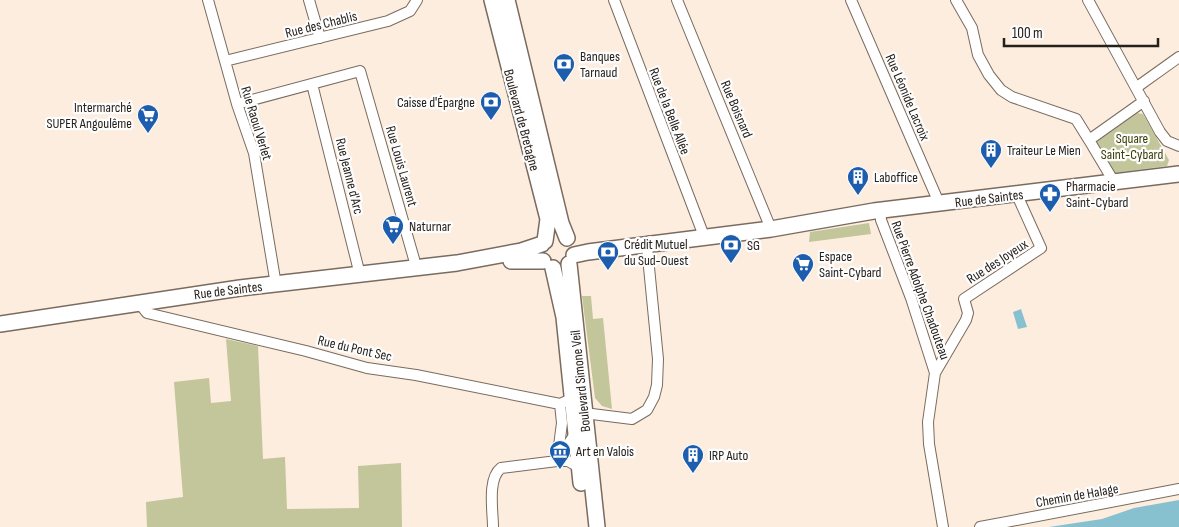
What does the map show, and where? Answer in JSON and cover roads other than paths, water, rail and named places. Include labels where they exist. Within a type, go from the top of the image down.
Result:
[{"type":"main road","name":"Boulevard de Bretagne","points":[[492,0],[548,219],[544,242]]},
{"type":"main road","name":"Boulevard de Bretagne","points":[[508,0],[561,223],[570,250]]},
{"type":"main road","name":"Rue de Saintes","points":[[570,250],[800,223],[880,211],[1179,174]]},
{"type":"main road","name":"Rue de Saintes","points":[[651,241],[702,231],[771,226]]},
{"type":"main road","points":[[553,236],[570,250],[562,268],[548,264],[541,250],[544,242],[553,236]]},
{"type":"main road","name":"Rue de Saintes","points":[[0,324],[240,288],[457,263],[521,251],[544,242]]},
{"type":"main road","name":"Boulevard Simone Veil","points":[[570,250],[596,527]]},
{"type":"main road","name":"Rue de Saintes","points":[[457,263],[548,264]]},
{"type":"main road","name":"Boulevard Simone Veil","points":[[548,264],[564,317],[565,402],[575,434],[587,527]]},
{"type":"street","name":"Rue Raoul Verlet","points":[[208,0],[237,104],[254,153],[276,285]]},
{"type":"street","points":[[309,0],[320,38]]},
{"type":"street","name":"Rue des Chablis","points":[[225,61],[388,21],[410,11],[417,0]]},
{"type":"street","name":"Rue de la Belle Allée","points":[[614,0],[702,231]]},
{"type":"street","name":"Rue Boisnard","points":[[677,0],[694,46],[771,226]]},
{"type":"street","name":"Rue Léonide Lacroix","points":[[851,0],[936,196],[937,204]]},
{"type":"street","points":[[956,0],[972,28],[978,55],[989,76],[1001,90],[1012,97],[1076,119],[1114,182]]},
{"type":"street","points":[[1088,0],[1167,142],[1179,146]]},
{"type":"street","points":[[1137,87],[1179,57]]},
{"type":"street","name":"Rue Louis Laurent","points":[[312,84],[360,71],[414,259],[415,269]]},
{"type":"street","points":[[237,104],[312,84]]},
{"type":"street","name":"Rue Jeanne d'Arc","points":[[312,84],[360,275]]},
{"type":"street","points":[[1089,140],[1144,101]]},
{"type":"street","name":"Rue des Joyeux","points":[[935,373],[966,320],[968,313],[964,299],[1041,248],[1017,195]]},
{"type":"street","name":"Rue Pierre Adolphe Chadouteau","points":[[880,211],[881,220],[935,373],[928,422],[929,444],[943,527]]},
{"type":"street","points":[[584,413],[632,419],[647,410],[654,397],[658,372],[651,241]]},
{"type":"street","name":"Rue du Pont Sec","points":[[139,302],[147,313],[306,351],[366,368],[416,375],[565,402]]},
{"type":"street","points":[[557,461],[565,402]]},
{"type":"street","points":[[557,461],[575,434]]},
{"type":"street","points":[[493,527],[494,480],[497,471],[501,468],[557,461],[568,461],[579,467]]},
{"type":"street","name":"Chemin de Halage","points":[[980,527],[1179,490]]},
{"type":"water","points":[[1021,309],[1027,327],[1018,329],[1013,312]]},
{"type":"water","points":[[1179,500],[1179,527],[1049,527],[1102,519],[1134,508]]},
{"type":"place","name":"Banques Tarnaud","points":[[564,83]]},
{"type":"place","name":"Caisse d'Épargne","points":[[491,121]]},
{"type":"place","name":"Intermarché SUPER Angoulême","points":[[148,134]]},
{"type":"place","name":"Traiteur Le Mien","points":[[991,169]]},
{"type":"place","name":"Laboffice","points":[[858,196]]},
{"type":"place","name":"Pharmacie Saint-Cybard","points":[[1050,213]]},
{"type":"place","name":"Naturnar","points":[[393,245]]},
{"type":"place","name":"SG","points":[[731,264]]},
{"type":"place","name":"Crédit Mutuel du Sud-Ouest","points":[[608,271]]},
{"type":"place","name":"Espace Saint-Cybard","points":[[803,283]]},
{"type":"place","name":"Art en Valois","points":[[560,470]]},
{"type":"place","name":"IRP Auto","points":[[693,474]]},
{"type":"park label","name":"Square Saint-Cybard","points":[[1132,146]]}]
